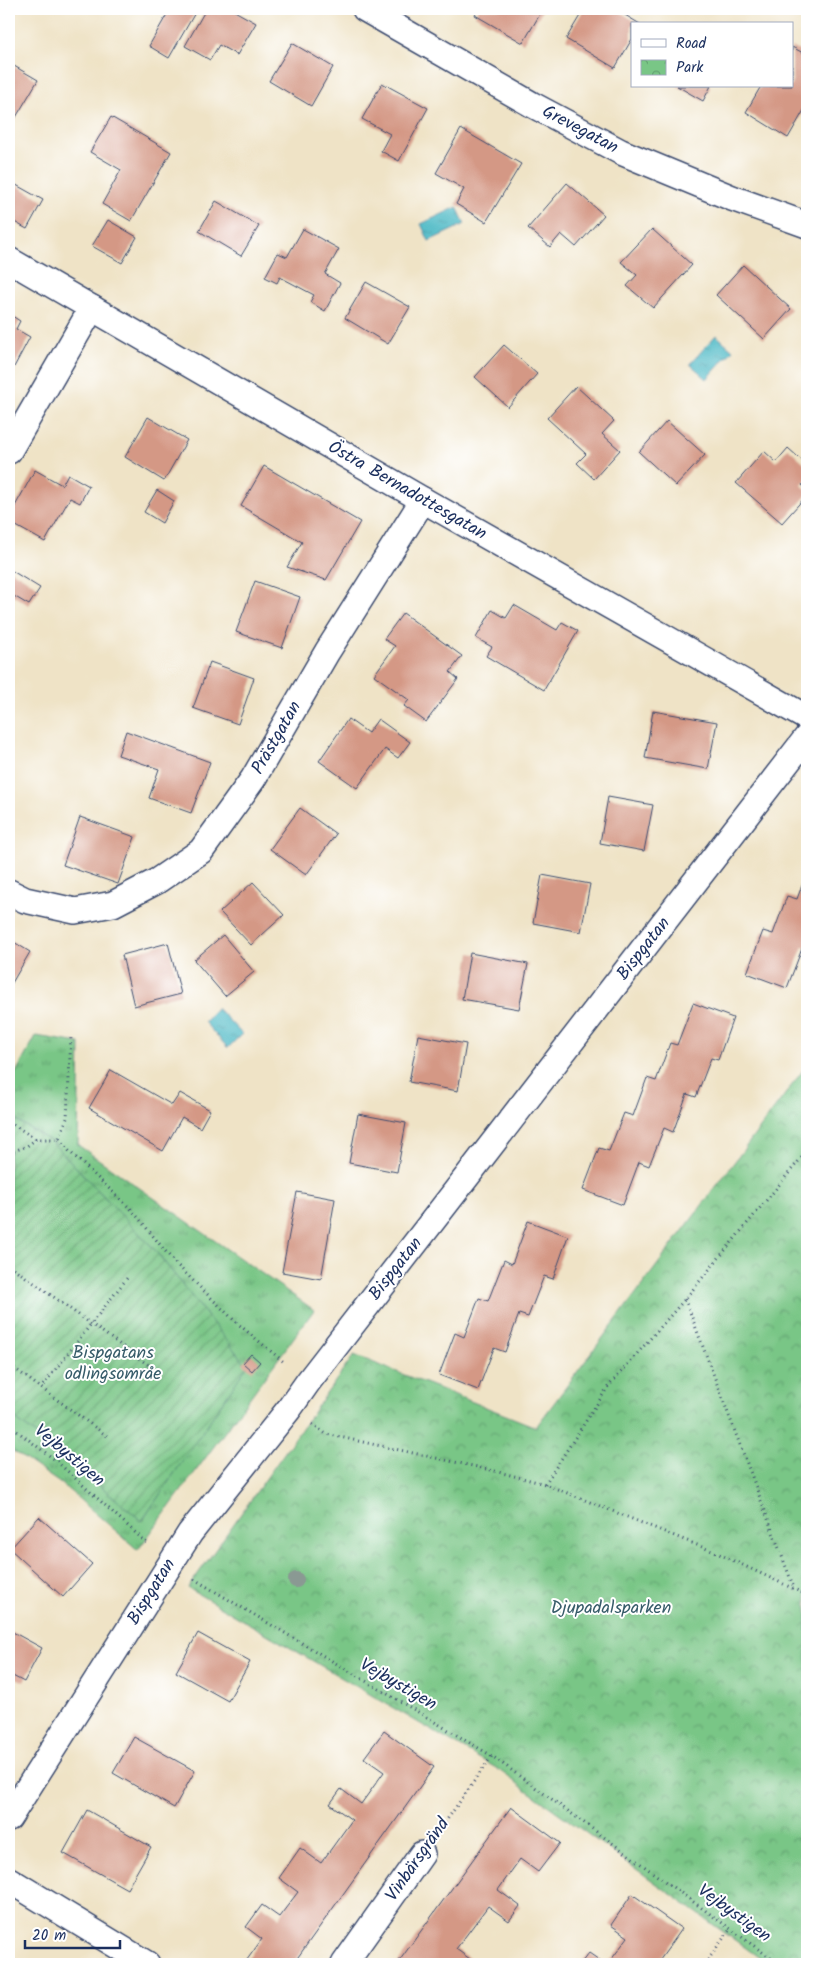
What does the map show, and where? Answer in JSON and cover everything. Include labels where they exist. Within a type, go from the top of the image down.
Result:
[{"type":"street","name":"Grevegatan","points":[[365,9],[531,104],[621,152],[732,198],[807,225]]},
{"type":"street","name":"Östra Bernadottesgatan","points":[[9,260],[422,500],[807,718]]},
{"type":"street","points":[[9,451],[92,308]]},
{"type":"street","name":"Prästgatan","points":[[9,892],[25,900],[75,911],[113,904],[157,881],[201,851],[253,779],[327,652],[422,500]]},
{"type":"street","name":"Bispgatan","points":[[9,1818],[190,1532],[289,1409],[807,737]]},
{"type":"street","name":"Vinbärsgränd","points":[[344,1964],[422,1854]]},
{"type":"street","points":[[9,1880],[146,1964]]},
{"type":"path","points":[[59,1139],[67,1118],[72,1036]]},
{"type":"path","points":[[9,1122],[36,1139],[59,1139],[70,1152],[132,1210],[175,1264],[238,1323],[308,1382]]},
{"type":"path","points":[[9,1153],[27,1146],[36,1139]]},
{"type":"path","points":[[545,1484],[608,1387],[685,1299],[807,1150]]},
{"type":"path","points":[[9,1265],[160,1374]]},
{"type":"path","points":[[41,1388],[128,1277]]},
{"type":"path","points":[[685,1299],[794,1589]]},
{"type":"path","points":[[10,1365],[107,1436]]},
{"type":"path","points":[[289,1409],[326,1434],[491,1470],[545,1484],[717,1552],[807,1595]]},
{"type":"path","name":"Vejbystigen","points":[[9,1424],[54,1459],[169,1564],[492,1756],[780,1964]]},
{"type":"path","name":"Vinbärsgränd","points":[[422,1854],[492,1756]]},
{"type":"path","points":[[705,1964],[731,1928]]},
{"type":"green space","points":[[36,1036],[80,1043],[78,1145],[314,1310],[138,1550],[64,1486],[9,1448],[9,1414],[79,1468],[142,1521],[246,1366],[154,1249],[52,1142],[9,1116],[9,1085]]},
{"type":"green space","name":"Djupadalsparken","points":[[807,1065],[807,1964],[768,1964],[496,1768],[188,1588],[354,1355],[536,1427]]},
{"type":"green space","name":"Bispgatans odlingsområe","points":[[9,1116],[52,1142],[154,1249],[247,1366],[142,1521],[79,1468],[9,1414]]},
{"type":"water","points":[[457,207],[465,224],[429,241],[421,224]]},
{"type":"water","points":[[716,335],[733,350],[707,379],[690,364]]},
{"type":"water","points":[[217,1008],[242,1034],[228,1048],[204,1022]]},
{"type":"building","points":[[170,9],[192,9],[196,11],[169,58],[149,46]]},
{"type":"building","points":[[206,9],[231,9],[256,23],[237,55],[219,45],[210,60],[185,46]]},
{"type":"building","points":[[478,9],[543,9],[523,43],[475,15]]},
{"type":"building","points":[[584,9],[615,9],[637,22],[631,22],[631,41],[615,68],[566,39]]},
{"type":"building","points":[[292,43],[333,67],[311,106],[269,81]]},
{"type":"building","points":[[794,48],[807,55],[807,105],[788,138],[746,112],[760,88],[794,88]]},
{"type":"building","points":[[9,63],[38,80],[9,129]]},
{"type":"building","points":[[382,83],[428,108],[399,161],[381,151],[390,134],[362,119]]},
{"type":"building","points":[[680,88],[710,88],[703,101]]},
{"type":"building","points":[[111,117],[171,152],[131,221],[102,204],[121,170],[90,152]]},
{"type":"building","points":[[461,129],[521,164],[486,222],[456,204],[464,189],[436,173]]},
{"type":"building","points":[[9,181],[43,200],[27,229],[9,219]]},
{"type":"building","points":[[567,183],[604,215],[576,247],[561,234],[550,247],[528,228]]},
{"type":"building","points":[[216,201],[259,226],[241,256],[199,231]]},
{"type":"building","points":[[108,220],[137,237],[122,263],[92,246]]},
{"type":"building","points":[[303,229],[339,249],[325,274],[340,283],[325,311],[310,302],[314,295],[280,277],[277,283],[265,277],[278,253],[287,257]]},
{"type":"building","points":[[652,229],[692,265],[653,308],[627,286],[637,275],[621,262]]},
{"type":"building","points":[[743,265],[791,309],[764,339],[716,295]]},
{"type":"building","points":[[366,282],[410,307],[388,344],[345,318]]},
{"type":"building","points":[[9,314],[20,321],[16,329],[30,337],[13,369],[9,367]]},
{"type":"building","points":[[504,345],[537,374],[508,407],[475,377]]},
{"type":"building","points":[[576,386],[614,421],[602,434],[620,450],[594,479],[577,463],[586,454],[547,418]]},
{"type":"building","points":[[148,417],[187,440],[164,481],[125,457]]},
{"type":"building","points":[[667,421],[705,455],[676,486],[639,452]]},
{"type":"building","points":[[788,448],[807,465],[807,480],[802,485],[807,490],[807,495],[782,523],[736,483],[764,451],[776,462]]},
{"type":"building","points":[[264,466],[360,522],[326,580],[287,567],[302,542],[241,506]]},
{"type":"building","points":[[35,470],[62,485],[68,474],[89,486],[80,503],[70,498],[45,542],[9,522],[9,517]]},
{"type":"building","points":[[157,490],[174,501],[162,523],[144,512]]},
{"type":"building","points":[[9,569],[40,588],[29,605],[12,595],[9,601]]},
{"type":"building","points":[[255,581],[300,597],[282,648],[236,632]]},
{"type":"building","points":[[514,605],[557,630],[562,622],[578,631],[544,690],[486,656],[492,647],[476,638],[492,610],[506,618]]},
{"type":"building","points":[[403,613],[462,656],[450,672],[458,679],[426,722],[404,706],[409,700],[374,675],[395,646],[384,639]]},
{"type":"building","points":[[210,662],[254,678],[238,724],[193,708]]},
{"type":"building","points":[[653,711],[717,722],[708,769],[645,758]]},
{"type":"building","points":[[348,719],[368,733],[378,719],[410,742],[398,758],[385,749],[357,788],[319,761]]},
{"type":"building","points":[[126,731],[210,762],[191,813],[149,798],[159,769],[118,755]]},
{"type":"building","points":[[608,797],[653,805],[644,851],[600,843]]},
{"type":"building","points":[[300,808],[336,834],[306,875],[270,849]]},
{"type":"building","points":[[80,817],[135,837],[118,884],[63,865]]},
{"type":"building","points":[[807,872],[807,948],[803,946],[787,988],[747,973],[763,931],[773,934],[787,896],[797,899]]},
{"type":"building","points":[[542,875],[590,884],[581,932],[533,923]]},
{"type":"building","points":[[253,882],[284,915],[251,945],[220,912]]},
{"type":"building","points":[[223,935],[254,972],[225,996],[194,960]]},
{"type":"building","points":[[9,939],[30,952],[9,988]]},
{"type":"building","points":[[168,943],[181,994],[134,1006],[122,955]]},
{"type":"building","points":[[470,953],[528,964],[519,1009],[462,999]]},
{"type":"building","points":[[693,1003],[733,1018],[718,1060],[711,1058],[696,1097],[687,1094],[673,1132],[664,1128],[649,1166],[639,1162],[623,1205],[583,1190],[599,1148],[609,1151],[624,1113],[633,1116],[647,1078],[656,1081],[670,1043],[677,1045]]},
{"type":"building","points":[[418,1035],[466,1044],[458,1091],[409,1082]]},
{"type":"building","points":[[111,1070],[172,1105],[180,1093],[210,1110],[200,1128],[182,1117],[163,1151],[89,1108]]},
{"type":"building","points":[[358,1114],[406,1123],[397,1172],[349,1163]]},
{"type":"building","points":[[297,1192],[335,1199],[321,1279],[282,1272]]},
{"type":"building","points":[[528,1221],[568,1236],[553,1279],[544,1276],[528,1317],[519,1314],[505,1352],[494,1348],[478,1390],[439,1375],[455,1333],[464,1337],[479,1298],[488,1301],[504,1260],[512,1264]]},
{"type":"building","points":[[251,1354],[260,1362],[252,1371],[243,1363]]},
{"type":"building","points":[[39,1517],[92,1564],[63,1597],[10,1549]]},
{"type":"building","points":[[9,1630],[42,1648],[24,1682],[9,1674]]},
{"type":"building","points":[[198,1633],[250,1662],[228,1701],[176,1672]]},
{"type":"building","points":[[384,1731],[434,1767],[293,1964],[244,1964],[262,1939],[246,1927],[262,1905],[279,1917],[298,1892],[279,1878],[300,1848],[321,1863],[352,1820],[330,1804],[341,1789],[361,1804],[384,1772],[364,1758]]},
{"type":"building","points":[[134,1737],[195,1771],[174,1808],[113,1773]]},
{"type":"building","points":[[511,1807],[560,1843],[538,1872],[520,1859],[498,1890],[520,1906],[509,1921],[488,1906],[456,1949],[477,1964],[397,1964]]},
{"type":"building","points":[[87,1810],[151,1847],[127,1889],[63,1853]]},
{"type":"building","points":[[632,1894],[682,1929],[657,1964],[608,1964],[628,1937],[611,1925]]},
{"type":"building","points":[[589,1953],[605,1964],[580,1964]]}]
